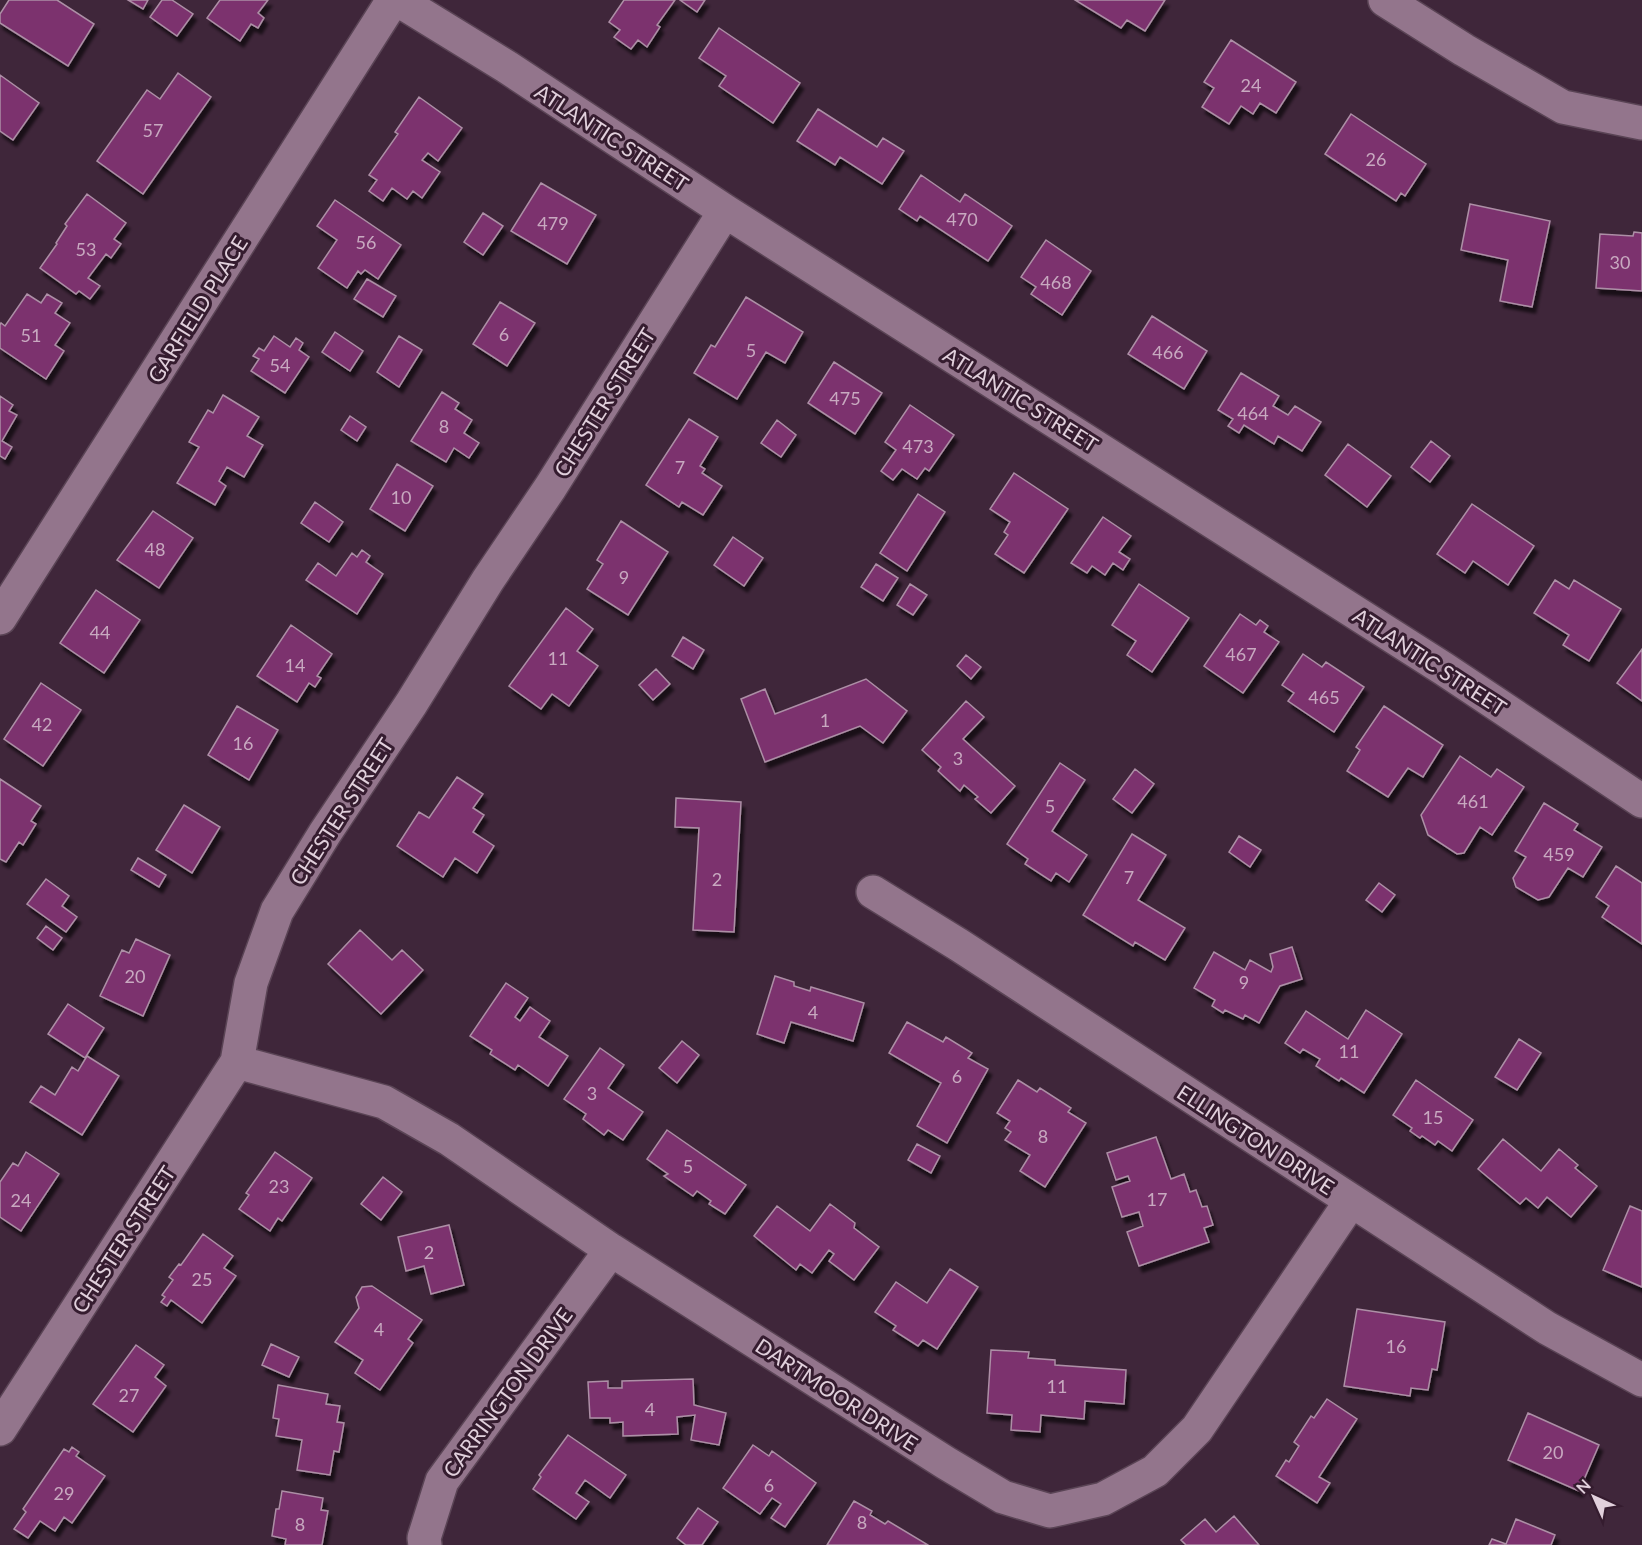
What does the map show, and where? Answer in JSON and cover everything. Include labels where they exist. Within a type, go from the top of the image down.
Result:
[{"type":"street","name":"ATLANTIC STREET","points":[[395,0],[507,67],[725,211],[1444,669],[1642,801]]},
{"type":"street","name":"GARFIELD PLACE","points":[[0,618],[395,0]]},
{"type":"street","points":[[1385,0],[1464,50],[1563,107],[1642,123]]},
{"type":"street","name":"CHESTER STREET","points":[[0,1429],[237,1062],[251,983],[277,911],[488,580],[550,488],[725,211]]},
{"type":"street","name":"ELLINGTON DRIVE","points":[[873,892],[959,945],[1547,1328],[1642,1380]]},
{"type":"street","name":"DARTMOOR DRIVE","points":[[237,1062],[384,1102],[449,1139],[611,1250],[946,1463],[1003,1497],[1050,1511],[1102,1499],[1155,1471],[1197,1429],[1351,1201]]},
{"type":"street","name":"CARRINGTON DRIVE","points":[[425,1545],[424,1538],[442,1481],[611,1250]]},
{"type":"building","points":[[9,0],[57,0],[94,24],[68,66],[0,23],[0,14]]},
{"type":"building","points":[[128,0],[148,0],[143,9]]},
{"type":"building","points":[[162,0],[172,0],[193,14],[177,36],[150,17]]},
{"type":"building","points":[[220,0],[268,0],[258,13],[264,18],[258,28],[251,24],[240,41],[207,18]]},
{"type":"building","points":[[624,0],[675,0],[657,25],[660,27],[647,47],[638,40],[631,49],[614,37],[620,30],[609,22]]},
{"type":"building","points":[[680,0],[705,0],[697,12]]},
{"type":"building","points":[[1075,0],[1165,0],[1145,31],[1127,20],[1121,28]]},
{"type":"building","points":[[719,28],[800,83],[773,123],[719,86],[726,76],[699,58]]},
{"type":"building","points":[[1231,40],[1296,82],[1276,113],[1260,103],[1253,114],[1241,106],[1229,124],[1202,107],[1214,88],[1204,82]]},
{"type":"building","points":[[178,73],[211,97],[143,194],[97,161],[147,90],[160,99]]},
{"type":"building","points":[[0,75],[39,103],[13,140],[0,131]]},
{"type":"building","points":[[419,97],[462,128],[438,161],[428,153],[422,160],[440,172],[422,198],[413,191],[407,199],[392,188],[383,201],[369,191],[377,180],[369,175],[398,134],[395,132]]},
{"type":"building","points":[[818,109],[877,147],[883,138],[904,151],[882,184],[840,157],[835,165],[797,141]]},
{"type":"building","points":[[1351,114],[1426,164],[1405,196],[1401,193],[1396,201],[1325,154]]},
{"type":"building","points":[[921,175],[960,202],[965,194],[1012,226],[988,261],[920,216],[917,221],[899,209]]},
{"type":"building","points":[[541,183],[596,215],[567,264],[511,231]]},
{"type":"building","points":[[87,194],[126,223],[114,239],[121,244],[111,258],[106,254],[88,278],[100,286],[90,299],[79,291],[76,294],[40,268],[57,244],[67,226],[65,224]]},
{"type":"building","points":[[335,200],[401,245],[378,279],[365,270],[361,274],[358,271],[347,288],[318,268],[337,240],[317,226]]},
{"type":"building","points":[[1470,204],[1550,221],[1532,307],[1500,301],[1508,260],[1461,250]]},
{"type":"building","points":[[483,213],[503,226],[483,255],[464,242]]},
{"type":"building","points":[[1634,232],[1642,233],[1642,291],[1596,288],[1600,234],[1633,236]]},
{"type":"building","points":[[1046,240],[1091,271],[1062,315],[1031,294],[1036,287],[1021,277]]},
{"type":"building","points":[[367,279],[396,296],[383,317],[354,299]]},
{"type":"building","points":[[27,294],[41,303],[47,294],[62,303],[55,313],[70,323],[55,345],[64,351],[46,379],[0,348],[1,323],[5,326]]},
{"type":"building","points":[[746,297],[803,332],[785,363],[766,352],[737,399],[694,373],[711,345],[715,347]]},
{"type":"building","points":[[500,302],[535,323],[507,366],[473,344]]},
{"type":"building","points":[[1152,316],[1207,351],[1184,389],[1128,354]]},
{"type":"building","points":[[335,332],[363,351],[350,371],[322,352]]},
{"type":"building","points":[[274,336],[290,347],[296,338],[303,343],[299,350],[309,357],[285,393],[251,371],[259,359],[253,356],[259,348],[264,351]]},
{"type":"building","points":[[399,336],[422,350],[399,387],[377,372]]},
{"type":"building","points":[[834,362],[882,393],[855,434],[808,403]]},
{"type":"building","points":[[1241,373],[1279,396],[1273,406],[1288,415],[1295,406],[1321,422],[1302,451],[1278,436],[1274,444],[1244,425],[1239,433],[1228,426],[1233,419],[1218,410]]},
{"type":"building","points":[[442,392],[459,403],[455,409],[472,420],[464,433],[479,443],[469,458],[454,448],[446,462],[411,441]]},
{"type":"building","points":[[223,395],[259,417],[247,436],[263,445],[244,477],[227,467],[219,481],[226,486],[215,505],[177,483],[199,447],[189,442],[208,410],[213,413]]},
{"type":"building","points":[[0,396],[13,405],[9,411],[17,415],[2,441],[12,447],[5,459],[0,456]]},
{"type":"building","points":[[910,405],[954,435],[929,471],[925,468],[917,479],[902,469],[893,480],[881,471],[896,450],[885,442]]},
{"type":"building","points":[[350,416],[366,427],[357,441],[341,430]]},
{"type":"building","points":[[689,419],[718,437],[700,466],[705,469],[702,473],[722,486],[703,515],[682,502],[679,507],[646,485]]},
{"type":"building","points":[[777,420],[796,435],[781,457],[761,443]]},
{"type":"building","points":[[1431,441],[1450,456],[1430,482],[1411,467]]},
{"type":"building","points":[[1348,444],[1391,476],[1367,507],[1325,475]]},
{"type":"building","points":[[397,464],[433,486],[405,531],[370,509]]},
{"type":"building","points":[[1014,473],[1068,509],[1024,573],[995,554],[1008,535],[1004,532],[1010,522],[990,509]]},
{"type":"building","points":[[918,494],[945,512],[907,571],[880,553]]},
{"type":"building","points":[[315,502],[343,522],[329,542],[301,523]]},
{"type":"building","points":[[1472,504],[1534,546],[1508,585],[1473,561],[1465,573],[1437,554]]},
{"type":"building","points":[[153,511],[193,538],[159,588],[117,560]]},
{"type":"building","points":[[1103,517],[1131,536],[1119,552],[1130,559],[1123,570],[1113,563],[1105,575],[1092,566],[1087,573],[1071,563]]},
{"type":"building","points":[[621,521],[668,552],[628,615],[587,589],[603,564],[597,560]]},
{"type":"building","points":[[733,537],[763,558],[744,586],[714,565]]},
{"type":"building","points":[[362,550],[370,556],[366,562],[383,574],[357,614],[306,580],[318,563],[336,576],[352,553],[357,557]]},
{"type":"building","points":[[876,564],[898,578],[883,601],[861,587]]},
{"type":"building","points":[[1555,580],[1569,589],[1574,580],[1621,609],[1589,661],[1563,645],[1569,635],[1534,613]]},
{"type":"building","points":[[910,584],[927,595],[913,615],[897,605]]},
{"type":"building","points":[[1139,584],[1189,618],[1152,672],[1127,655],[1136,641],[1112,625]]},
{"type":"building","points":[[96,590],[140,620],[104,673],[60,643]]},
{"type":"building","points":[[566,608],[593,629],[577,651],[598,666],[569,706],[552,694],[541,709],[509,686]]},
{"type":"building","points":[[1240,614],[1256,625],[1260,620],[1268,626],[1264,632],[1279,642],[1243,693],[1204,666]]},
{"type":"building","points":[[291,625],[332,654],[317,676],[321,678],[315,687],[309,683],[297,702],[257,676]]},
{"type":"building","points":[[683,637],[704,650],[693,669],[672,656]]},
{"type":"building","points":[[1642,649],[1642,701],[1617,683]]},
{"type":"building","points":[[1303,654],[1322,667],[1326,662],[1364,687],[1334,732],[1288,701],[1294,693],[1282,685]]},
{"type":"building","points":[[966,655],[981,667],[971,679],[957,666]]},
{"type":"building","points":[[656,669],[670,684],[653,700],[639,685]]},
{"type":"building","points":[[866,679],[907,711],[883,743],[860,726],[765,762],[741,699],[765,689],[775,714]]},
{"type":"building","points":[[41,683],[81,710],[43,766],[4,739]]},
{"type":"building","points":[[966,701],[984,717],[963,739],[1015,786],[991,813],[964,785],[960,791],[938,771],[941,767],[922,750]]},
{"type":"building","points":[[237,706],[278,730],[249,780],[208,755]]},
{"type":"building","points":[[1384,706],[1443,745],[1423,777],[1408,768],[1388,797],[1347,771],[1360,750],[1356,747]]},
{"type":"building","points":[[1460,756],[1491,777],[1497,769],[1524,787],[1492,835],[1480,827],[1464,853],[1457,854],[1428,835],[1421,815]]},
{"type":"building","points":[[1060,763],[1085,780],[1052,831],[1087,855],[1069,882],[1056,873],[1051,881],[1025,864],[1028,859],[1007,844]]},
{"type":"building","points":[[1135,769],[1154,784],[1132,813],[1113,799]]},
{"type":"building","points":[[457,777],[483,794],[473,808],[484,815],[473,832],[494,846],[477,873],[455,858],[443,877],[397,846],[419,812],[429,818]]},
{"type":"building","points":[[0,779],[41,806],[31,821],[36,824],[23,845],[19,842],[6,862],[0,859]]},
{"type":"building","points":[[676,798],[741,802],[734,932],[693,930],[699,828],[675,827]]},
{"type":"building","points":[[1544,803],[1578,824],[1574,830],[1602,847],[1583,877],[1568,868],[1549,897],[1538,900],[1516,887],[1513,878],[1526,857],[1515,851]]},
{"type":"building","points":[[184,805],[220,827],[192,873],[156,850]]},
{"type":"building","points":[[1132,834],[1166,855],[1138,900],[1185,928],[1165,960],[1135,942],[1133,946],[1083,915]]},
{"type":"building","points":[[1239,836],[1261,850],[1250,867],[1229,852]]},
{"type":"building","points":[[138,858],[166,875],[159,887],[131,870]]},
{"type":"building","points":[[1616,866],[1642,883],[1642,944],[1602,917],[1609,906],[1596,897]]},
{"type":"building","points":[[46,879],[69,896],[62,906],[77,917],[66,932],[27,904]]},
{"type":"building","points":[[1379,883],[1395,895],[1382,912],[1366,900]]},
{"type":"building","points":[[46,926],[62,938],[53,950],[37,938]]},
{"type":"building","points":[[360,930],[392,960],[402,950],[423,970],[381,1014],[328,964]]},
{"type":"building","points":[[136,939],[170,955],[143,1016],[100,996],[122,950],[129,953]]},
{"type":"building","points":[[1292,947],[1302,979],[1280,986],[1259,1023],[1245,1015],[1243,1019],[1225,1010],[1223,1013],[1212,1006],[1215,1000],[1194,988],[1214,952],[1245,970],[1250,960],[1271,972],[1273,967],[1270,954]]},
{"type":"building","points":[[775,976],[794,982],[794,986],[810,991],[811,987],[864,1003],[853,1041],[791,1022],[784,1043],[757,1034]]},
{"type":"building","points":[[506,983],[528,998],[515,1017],[520,1021],[530,1007],[550,1021],[539,1037],[568,1056],[548,1086],[518,1065],[515,1070],[490,1054],[492,1050],[470,1036]]},
{"type":"building","points":[[68,1004],[104,1028],[85,1058],[48,1034]]},
{"type":"building","points":[[1366,1010],[1402,1034],[1364,1093],[1316,1066],[1320,1059],[1303,1049],[1300,1053],[1285,1043],[1306,1011],[1348,1039]]},
{"type":"building","points":[[907,1022],[943,1042],[946,1037],[972,1053],[968,1058],[988,1069],[947,1143],[917,1126],[941,1083],[889,1053]]},
{"type":"building","points":[[1519,1039],[1541,1053],[1517,1090],[1495,1077]]},
{"type":"building","points":[[682,1041],[699,1055],[677,1083],[659,1068]]},
{"type":"building","points":[[600,1048],[624,1065],[608,1088],[643,1112],[623,1140],[608,1130],[604,1135],[583,1119],[586,1114],[564,1099]]},
{"type":"building","points":[[87,1056],[119,1076],[82,1135],[30,1102],[41,1086],[55,1095],[72,1067],[78,1071]]},
{"type":"building","points":[[1018,1080],[1037,1092],[1040,1088],[1071,1108],[1068,1112],[1086,1123],[1045,1187],[1020,1171],[1030,1155],[1005,1140],[1011,1132],[1005,1128],[1010,1121],[997,1113]]},
{"type":"building","points":[[1416,1080],[1473,1120],[1452,1151],[1438,1141],[1435,1145],[1422,1136],[1420,1138],[1410,1131],[1412,1128],[1393,1115]]},
{"type":"building","points":[[667,1130],[746,1185],[725,1214],[709,1204],[711,1201],[697,1191],[693,1196],[664,1176],[668,1174],[647,1159]]},
{"type":"building","points":[[1156,1137],[1171,1179],[1184,1174],[1190,1192],[1196,1190],[1202,1207],[1207,1206],[1213,1225],[1204,1228],[1209,1242],[1139,1266],[1127,1232],[1143,1226],[1139,1212],[1122,1217],[1112,1187],[1130,1181],[1128,1176],[1116,1180],[1107,1153]]},
{"type":"building","points":[[1503,1139],[1541,1171],[1559,1149],[1578,1165],[1575,1168],[1597,1186],[1571,1217],[1547,1197],[1538,1208],[1526,1198],[1520,1204],[1478,1169]]},
{"type":"building","points":[[917,1144],[940,1156],[931,1173],[908,1160]]},
{"type":"building","points":[[26,1152],[59,1174],[21,1231],[0,1217],[0,1182],[13,1163],[18,1166]]},
{"type":"building","points":[[275,1152],[312,1178],[282,1221],[278,1218],[270,1231],[239,1209],[249,1195],[246,1193]]},
{"type":"building","points":[[383,1177],[402,1192],[381,1220],[361,1204]]},
{"type":"building","points":[[830,1204],[855,1223],[854,1228],[879,1247],[854,1280],[829,1261],[834,1254],[829,1250],[812,1273],[800,1264],[796,1270],[754,1236],[777,1206],[810,1231]]},
{"type":"building","points":[[1630,1206],[1642,1211],[1642,1287],[1603,1270]]},
{"type":"building","points":[[449,1225],[464,1285],[431,1294],[424,1266],[406,1271],[398,1237]]},
{"type":"building","points":[[203,1234],[233,1256],[224,1268],[236,1276],[202,1323],[171,1300],[167,1306],[161,1302],[165,1297],[162,1295],[173,1280],[169,1277],[179,1264],[181,1265]]},
{"type":"building","points":[[950,1269],[978,1287],[937,1349],[923,1340],[918,1346],[893,1330],[896,1326],[875,1312],[896,1282],[927,1303]]},
{"type":"building","points":[[372,1286],[422,1320],[408,1339],[413,1343],[380,1390],[355,1373],[363,1360],[335,1342],[359,1308],[356,1297],[362,1287]]},
{"type":"building","points":[[1357,1309],[1445,1322],[1437,1370],[1432,1369],[1428,1390],[1411,1388],[1410,1396],[1344,1386]]},
{"type":"building","points":[[271,1344],[299,1357],[289,1377],[262,1365]]},
{"type":"building","points":[[136,1345],[164,1365],[155,1377],[166,1386],[133,1432],[93,1404]]},
{"type":"building","points":[[991,1350],[1029,1352],[1028,1358],[1055,1360],[1055,1365],[1126,1370],[1124,1404],[1085,1401],[1084,1419],[1041,1415],[1040,1432],[1011,1430],[1012,1415],[987,1413]]},
{"type":"building","points":[[693,1379],[694,1405],[726,1413],[719,1445],[691,1440],[695,1415],[677,1417],[678,1434],[623,1436],[623,1422],[610,1423],[610,1418],[590,1418],[588,1382],[608,1381],[608,1388],[622,1388],[622,1381]]},
{"type":"building","points":[[278,1385],[328,1394],[326,1404],[340,1406],[337,1422],[344,1423],[339,1452],[334,1451],[330,1475],[297,1470],[302,1440],[276,1436],[279,1419],[273,1418]]},
{"type":"building","points":[[1327,1399],[1357,1419],[1319,1477],[1330,1483],[1317,1503],[1276,1476],[1299,1446],[1294,1442],[1311,1416],[1314,1418]]},
{"type":"building","points":[[1528,1413],[1599,1445],[1579,1491],[1508,1460]]},
{"type":"building","points":[[568,1435],[626,1475],[610,1498],[585,1480],[576,1493],[589,1502],[576,1519],[533,1489],[541,1477],[539,1475]]},
{"type":"building","points":[[753,1445],[769,1456],[772,1451],[816,1483],[785,1527],[771,1518],[781,1504],[772,1498],[760,1514],[723,1488]]},
{"type":"building","points":[[72,1447],[79,1452],[76,1456],[105,1476],[72,1523],[64,1517],[55,1531],[40,1521],[28,1538],[14,1529],[26,1512],[23,1509],[64,1449],[69,1452]]},
{"type":"building","points":[[282,1491],[323,1498],[321,1510],[328,1511],[322,1545],[285,1545],[286,1539],[272,1536],[276,1509],[279,1509]]},
{"type":"building","points":[[854,1501],[872,1511],[870,1515],[885,1524],[888,1521],[928,1545],[827,1545]]},
{"type":"building","points":[[698,1508],[718,1522],[702,1545],[686,1545],[677,1538]]},
{"type":"building","points":[[1234,1516],[1259,1545],[1186,1545],[1181,1540],[1205,1519],[1216,1532]]},
{"type":"building","points":[[1516,1519],[1555,1535],[1551,1545],[1489,1545],[1492,1539],[1506,1544]]}]
